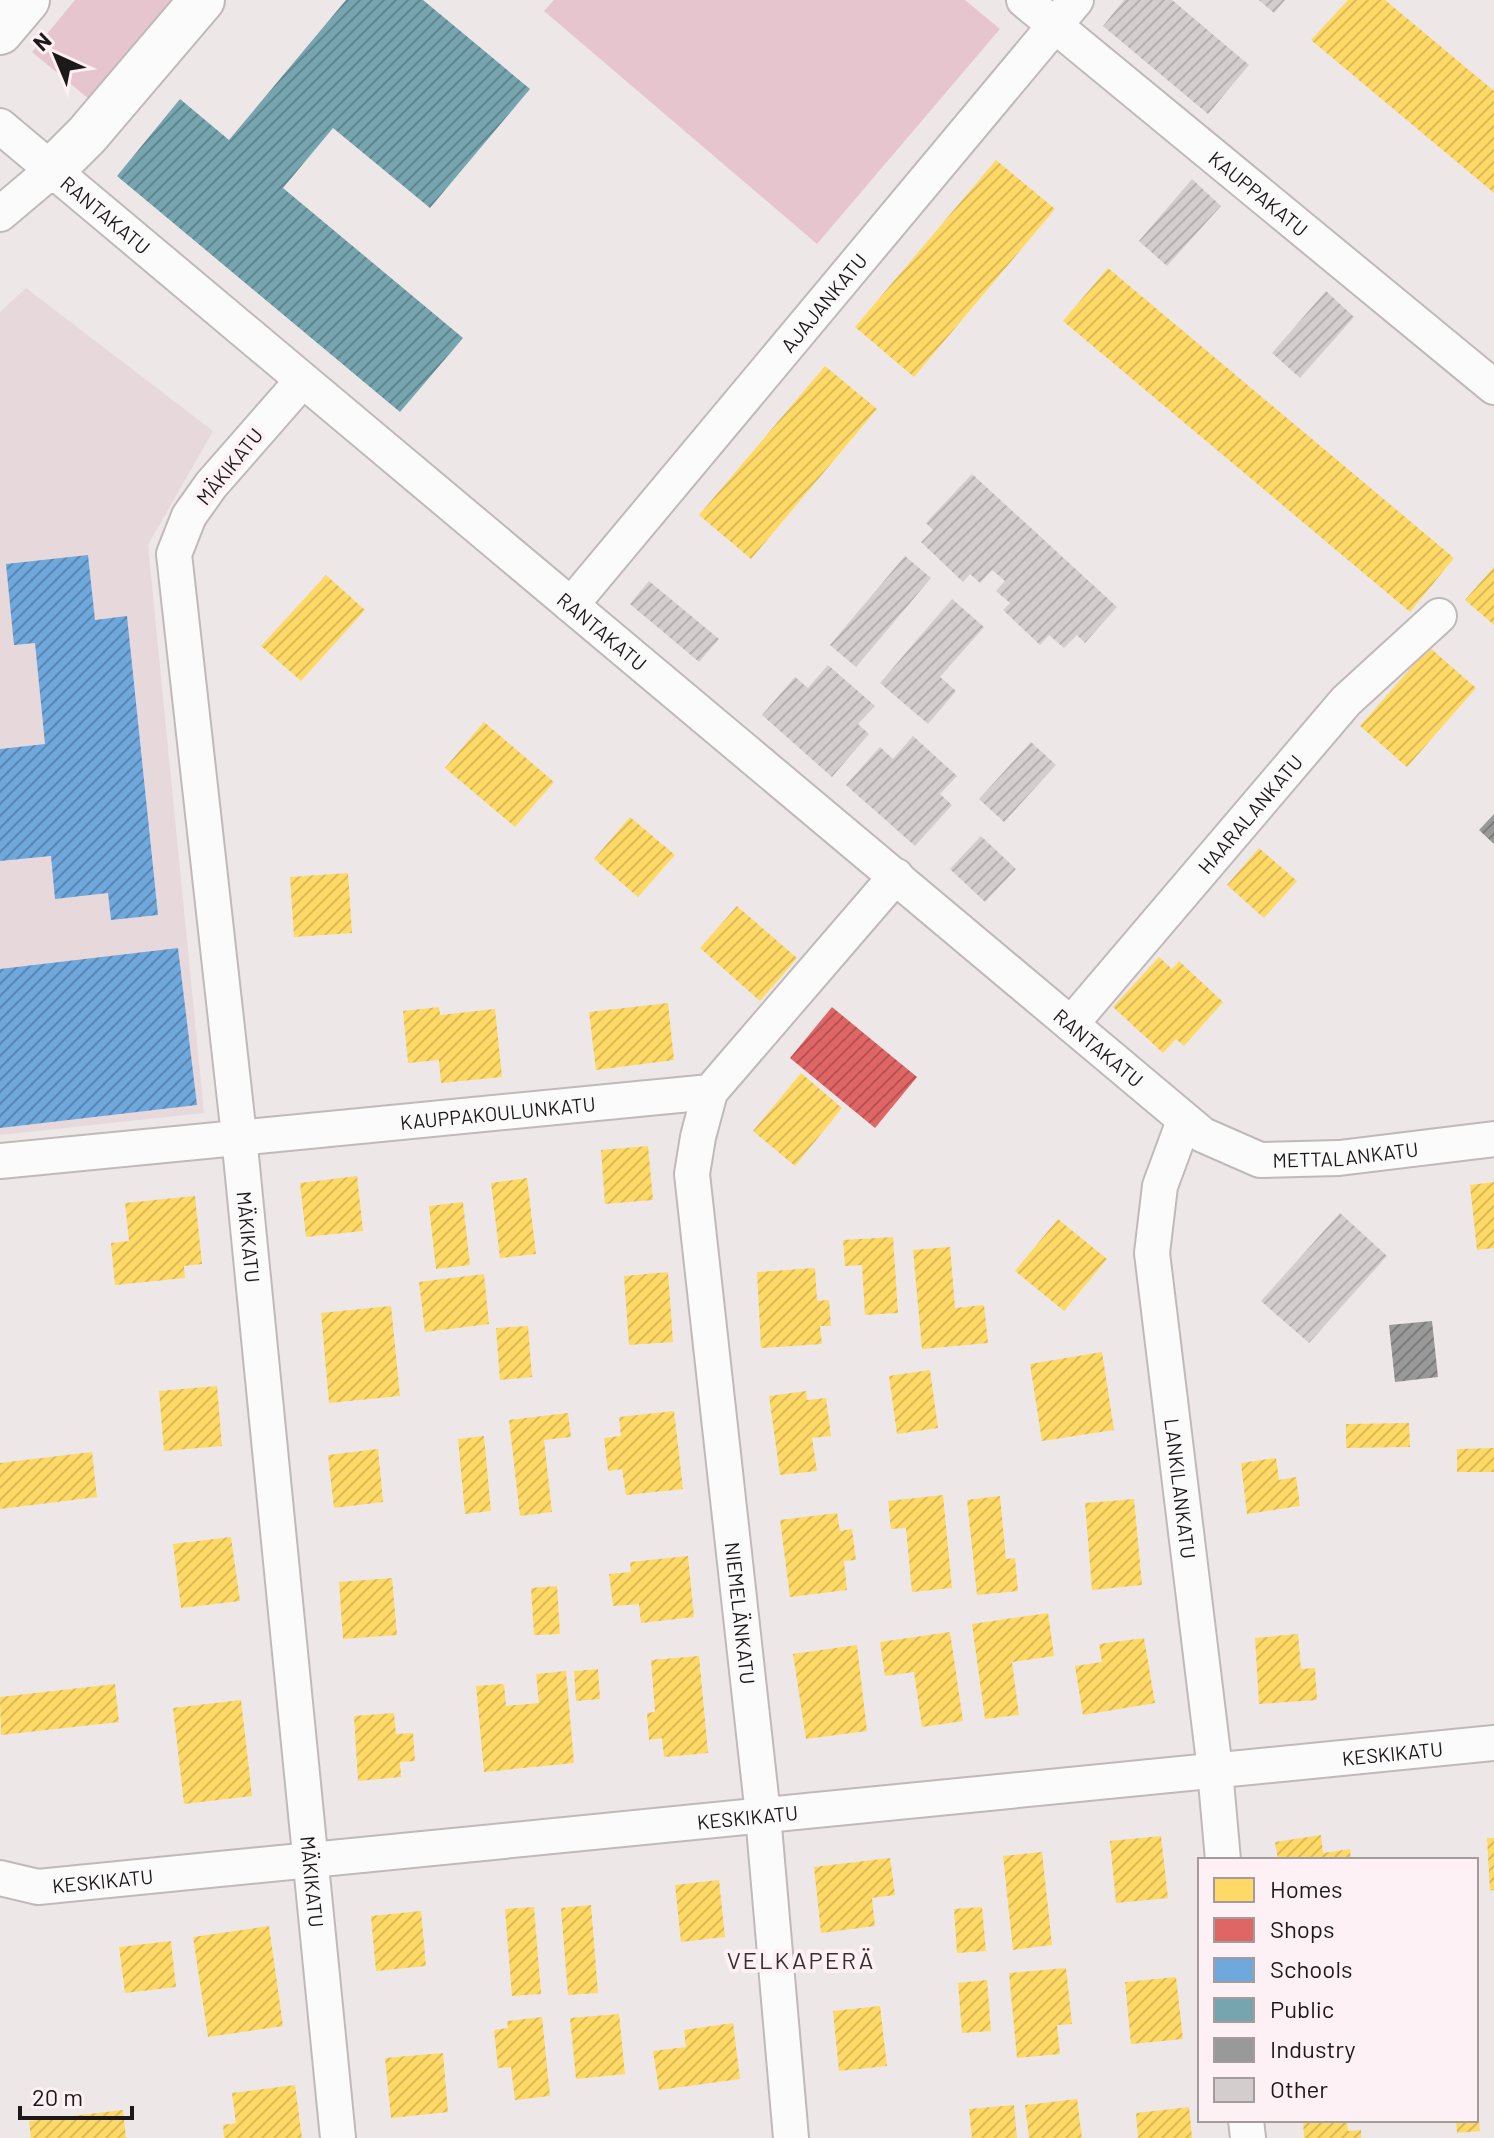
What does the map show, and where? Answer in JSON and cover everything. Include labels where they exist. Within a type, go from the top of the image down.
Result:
[{"type":"street","points":[[0,32],[27,0]]},
{"type":"street","points":[[0,214],[51,171],[87,135],[202,0]]},
{"type":"street","name":"KAUPPAKATU","points":[[1024,0],[1065,13],[1494,387]]},
{"type":"street","name":"AJAJANKATU","points":[[571,605],[1065,13]]},
{"type":"street","name":"RANTAKATU","points":[[0,126],[1194,1128]]},
{"type":"street","name":"MÄKIKATU","points":[[302,381],[196,505],[174,554],[239,1136],[338,2138]]},
{"type":"street","name":"HAARALANKATU","points":[[1071,1024],[1346,701],[1439,616]]},
{"type":"street","points":[[710,1092],[896,876]]},
{"type":"street","name":"KAUPPAKOULUNKATU","points":[[0,1161],[710,1092]]},
{"type":"street","name":"NIEMELÄNKATU","points":[[710,1092],[692,1174],[763,1815],[791,2138]]},
{"type":"street","name":"METTALANKATU","points":[[1194,1128],[1260,1160],[1339,1158],[1494,1139]]},
{"type":"street","name":"LANKILANKATU","points":[[1194,1128],[1160,1186],[1152,1253],[1215,1770],[1223,1858]]},
{"type":"street","name":"KESKIKATU","points":[[0,1878],[38,1887],[1494,1743]]},
{"type":"shaded area","points":[[75,0],[171,0],[89,99],[32,52]]},
{"type":"shaded area","points":[[554,0],[965,0],[1000,29],[817,244],[544,11]]},
{"type":"shaded area","points":[[26,288],[213,431],[148,545],[204,1113],[0,1135],[0,312]]},
{"type":"building: Homes","points":[[1348,0],[1385,0],[1494,91],[1494,193],[1311,40]]},
{"type":"building: Homes","points":[[996,160],[1055,209],[914,377],[855,327]]},
{"type":"building: Homes","points":[[1108,268],[1454,558],[1410,612],[1063,321]]},
{"type":"building: Homes","points":[[825,366],[877,409],[751,559],[699,515]]},
{"type":"building: Homes","points":[[1494,567],[1494,625],[1465,600]]},
{"type":"building: Homes","points":[[326,575],[365,610],[301,681],[261,646]]},
{"type":"building: Homes","points":[[1429,647],[1476,688],[1407,767],[1360,726]]},
{"type":"building: Homes","points":[[484,722],[554,782],[515,827],[445,768]]},
{"type":"building: Homes","points":[[630,817],[675,855],[638,897],[594,859]]},
{"type":"building: Homes","points":[[1259,848],[1297,881],[1264,918],[1227,885]]},
{"type":"building: Homes","points":[[348,873],[352,933],[294,937],[290,877]]},
{"type":"building: Homes","points":[[737,906],[797,958],[760,1001],[700,948]]},
{"type":"building: Homes","points":[[1159,957],[1172,969],[1179,961],[1223,1002],[1184,1046],[1176,1039],[1163,1053],[1113,1007]]},
{"type":"building: Homes","points":[[668,1003],[674,1060],[596,1070],[589,1012]]},
{"type":"building: Homes","points":[[439,1007],[440,1015],[495,1009],[502,1077],[441,1083],[439,1060],[408,1063],[403,1011]]},
{"type":"building: Homes","points":[[801,1073],[842,1108],[795,1166],[753,1131]]},
{"type":"building: Homes","points":[[648,1146],[653,1200],[605,1204],[601,1150]]},
{"type":"building: Homes","points":[[357,1176],[363,1231],[306,1237],[300,1183]]},
{"type":"building: Homes","points":[[527,1178],[536,1254],[500,1258],[491,1183]]},
{"type":"building: Homes","points":[[1494,1182],[1494,1248],[1477,1250],[1470,1185]]},
{"type":"building: Homes","points":[[195,1196],[202,1264],[184,1266],[185,1278],[115,1285],[111,1243],[129,1241],[125,1203]]},
{"type":"building: Homes","points":[[463,1202],[470,1265],[436,1269],[429,1206]]},
{"type":"building: Homes","points":[[1058,1219],[1107,1259],[1064,1311],[1015,1271]]},
{"type":"building: Homes","points":[[893,1237],[898,1313],[865,1315],[862,1265],[845,1266],[843,1240]]},
{"type":"building: Homes","points":[[950,1247],[955,1308],[984,1305],[988,1343],[922,1349],[913,1250]]},
{"type":"building: Homes","points":[[815,1268],[817,1301],[829,1300],[831,1326],[820,1326],[822,1344],[761,1348],[757,1272]]},
{"type":"building: Homes","points":[[668,1272],[673,1342],[629,1345],[624,1276]]},
{"type":"building: Homes","points":[[484,1274],[489,1324],[425,1332],[419,1282]]},
{"type":"building: Homes","points":[[391,1306],[400,1396],[329,1403],[321,1313]]},
{"type":"building: Homes","points":[[528,1326],[532,1377],[500,1380],[496,1328]]},
{"type":"building: Homes","points":[[1102,1352],[1114,1430],[1042,1441],[1030,1364]]},
{"type":"building: Homes","points":[[930,1370],[938,1428],[897,1434],[889,1376]]},
{"type":"building: Homes","points":[[217,1386],[222,1446],[164,1451],[159,1391]]},
{"type":"building: Homes","points":[[806,1391],[807,1400],[826,1398],[831,1436],[812,1438],[817,1471],[780,1475],[769,1396]]},
{"type":"building: Homes","points":[[674,1411],[683,1489],[626,1495],[622,1469],[608,1471],[604,1438],[621,1436],[619,1417]]},
{"type":"building: Homes","points":[[568,1413],[571,1437],[544,1440],[552,1512],[520,1516],[509,1420]]},
{"type":"building: Homes","points":[[1409,1423],[1410,1447],[1346,1448],[1346,1424]]},
{"type":"building: Homes","points":[[484,1436],[491,1511],[465,1514],[458,1439]]},
{"type":"building: Homes","points":[[1494,1448],[1494,1472],[1457,1472],[1457,1449]]},
{"type":"building: Homes","points":[[378,1449],[383,1502],[334,1508],[328,1455]]},
{"type":"building: Homes","points":[[92,1452],[97,1497],[0,1509],[0,1463]]},
{"type":"building: Homes","points":[[1276,1458],[1279,1480],[1296,1477],[1300,1506],[1247,1514],[1241,1463]]},
{"type":"building: Homes","points":[[943,1495],[952,1588],[912,1592],[906,1528],[891,1529],[888,1501]]},
{"type":"building: Homes","points":[[1000,1496],[1006,1559],[1015,1558],[1018,1591],[977,1595],[967,1500]]},
{"type":"building: Homes","points":[[1134,1499],[1142,1585],[1092,1590],[1085,1503]]},
{"type":"building: Homes","points":[[837,1513],[840,1531],[852,1529],[856,1560],[844,1561],[847,1590],[790,1597],[780,1520]]},
{"type":"building: Homes","points":[[231,1537],[240,1601],[181,1608],[173,1544]]},
{"type":"building: Homes","points":[[688,1556],[694,1617],[641,1623],[639,1604],[613,1606],[609,1574],[631,1572],[630,1562]]},
{"type":"building: Homes","points":[[392,1578],[397,1635],[343,1639],[339,1582]]},
{"type":"building: Homes","points":[[557,1586],[560,1634],[534,1635],[531,1588]]},
{"type":"building: Homes","points":[[1048,1613],[1054,1656],[1012,1662],[1019,1715],[985,1719],[972,1624]]},
{"type":"building: Homes","points":[[950,1632],[963,1721],[922,1727],[914,1672],[885,1676],[880,1642]]},
{"type":"building: Homes","points":[[1298,1634],[1301,1669],[1315,1668],[1317,1700],[1259,1704],[1255,1638]]},
{"type":"building: Homes","points":[[1144,1638],[1155,1703],[1083,1715],[1075,1666],[1102,1662],[1099,1644]]},
{"type":"building: Homes","points":[[857,1645],[867,1731],[806,1739],[793,1654]]},
{"type":"building: Homes","points":[[699,1656],[708,1753],[664,1757],[662,1738],[649,1740],[647,1713],[655,1712],[651,1660]]},
{"type":"building: Homes","points":[[598,1669],[600,1699],[576,1701],[574,1671]]},
{"type":"building: Homes","points":[[566,1671],[574,1763],[484,1772],[476,1686],[504,1684],[506,1706],[539,1703],[536,1674]]},
{"type":"building: Homes","points":[[115,1684],[119,1722],[1,1735],[0,1697]]},
{"type":"building: Homes","points":[[241,1700],[252,1796],[184,1804],[173,1708]]},
{"type":"building: Homes","points":[[394,1713],[396,1734],[413,1733],[415,1761],[400,1762],[401,1777],[358,1781],[354,1716]]},
{"type":"building: Homes","points":[[1321,1835],[1323,1853],[1350,1849],[1351,1858],[1278,1858],[1275,1842]]},
{"type":"building: Homes","points":[[1161,1836],[1168,1898],[1116,1903],[1110,1841]]},
{"type":"building: Homes","points":[[1487,1838],[1494,1838],[1494,1890],[1490,1891]]},
{"type":"building: Homes","points":[[1042,1852],[1052,1945],[1013,1950],[1003,1856]]},
{"type":"building: Homes","points":[[890,1858],[895,1895],[872,1898],[875,1926],[821,1933],[814,1867]]},
{"type":"building: Homes","points":[[719,1880],[725,1937],[681,1942],[675,1885]]},
{"type":"building: Homes","points":[[591,1905],[598,1993],[568,1995],[561,1908]]},
{"type":"building: Homes","points":[[534,1907],[541,1994],[512,1996],[505,1909]]},
{"type":"building: Homes","points":[[982,1907],[986,1951],[957,1953],[954,1909]]},
{"type":"building: Homes","points":[[421,1911],[426,1966],[376,1971],[371,1916]]},
{"type":"building: Homes","points":[[269,1926],[283,2026],[208,2037],[193,1937]]},
{"type":"building: Homes","points":[[171,1941],[176,1987],[125,1993],[119,1947]]},
{"type":"building: Homes","points":[[1066,1968],[1072,2024],[1057,2025],[1060,2054],[1017,2058],[1009,1973]]},
{"type":"building: Homes","points":[[1176,1977],[1183,2039],[1131,2044],[1125,1982]]},
{"type":"building: Homes","points":[[987,1980],[991,2031],[962,2033],[958,1983]]},
{"type":"building: Homes","points":[[880,2006],[887,2066],[839,2071],[833,2011]]},
{"type":"building: Homes","points":[[619,2014],[625,2074],[576,2079],[570,2018]]},
{"type":"building: Homes","points":[[542,2017],[550,2096],[515,2100],[511,2067],[498,2068],[494,2030],[508,2028],[507,2021]]},
{"type":"building: Homes","points":[[733,2023],[740,2079],[659,2090],[653,2051],[686,2047],[684,2030]]},
{"type":"building: Homes","points":[[443,2053],[448,2112],[391,2118],[385,2058]]},
{"type":"building: Homes","points":[[295,2085],[302,2138],[224,2138],[223,2125],[236,2123],[232,2093]]},
{"type":"building: Homes","points":[[1077,2099],[1082,2138],[1029,2138],[1025,2105]]},
{"type":"building: Homes","points":[[1014,2105],[1017,2138],[972,2138],[969,2109]]},
{"type":"building: Homes","points":[[1189,2107],[1192,2138],[1138,2138],[1136,2113]]},
{"type":"building: Homes","points":[[1478,2109],[1480,2131],[1457,2133],[1456,2122],[1478,2122]]},
{"type":"building: Homes","points":[[123,2110],[126,2138],[31,2138],[29,2121]]},
{"type":"building: Homes","points":[[1303,2122],[1347,2122],[1348,2131],[1361,2130],[1361,2138],[1304,2138]]},
{"type":"building: Shops","points":[[832,1007],[917,1077],[875,1128],[790,1058]]},
{"type":"building: Schools","points":[[88,555],[95,620],[127,616],[158,915],[111,920],[108,893],[55,899],[51,856],[0,861],[0,749],[45,744],[35,643],[14,645],[6,564]]},
{"type":"building: Schools","points":[[178,948],[197,1105],[0,1128],[0,969]]},
{"type":"building: Public","points":[[346,0],[423,0],[530,89],[430,208],[333,128],[283,188],[463,338],[400,412],[117,176],[180,99],[229,140]]},
{"type":"building: Industry","points":[[1494,814],[1494,844],[1479,830]]},
{"type":"building: Industry","points":[[1432,1321],[1438,1377],[1395,1382],[1389,1325]]},
{"type":"building: Other","points":[[1124,0],[1172,0],[1249,65],[1208,114],[1103,26]]},
{"type":"building: Other","points":[[1259,0],[1285,0],[1274,13]]},
{"type":"building: Other","points":[[1192,179],[1221,206],[1167,266],[1139,241]]},
{"type":"building: Other","points":[[1326,291],[1354,317],[1300,378],[1272,353]]},
{"type":"building: Other","points":[[972,474],[1117,607],[1085,643],[1077,635],[1064,648],[1049,635],[1040,645],[1003,610],[1010,603],[996,591],[1005,581],[992,570],[980,583],[970,574],[963,582],[921,542],[933,530],[926,523]]},
{"type":"building: Other","points":[[905,556],[931,578],[856,667],[830,645]]},
{"type":"building: Other","points":[[649,581],[719,639],[699,662],[630,604]]},
{"type":"building: Other","points":[[952,599],[984,627],[940,677],[956,691],[928,724],[880,683]]},
{"type":"building: Other","points":[[828,665],[875,706],[858,724],[869,734],[832,777],[762,715],[795,677],[808,688]]},
{"type":"building: Other","points":[[913,736],[957,776],[940,794],[952,805],[915,846],[846,785],[880,747],[893,759]]},
{"type":"building: Other","points":[[1031,742],[1056,765],[1004,822],[979,799]]},
{"type":"building: Other","points":[[981,836],[1016,869],[985,902],[950,869]]},
{"type":"building: Other","points":[[1340,1213],[1387,1256],[1309,1343],[1261,1301]]},
{"type":"district","name":"VELKAPERÄ","points":[[801,1959]]}]
